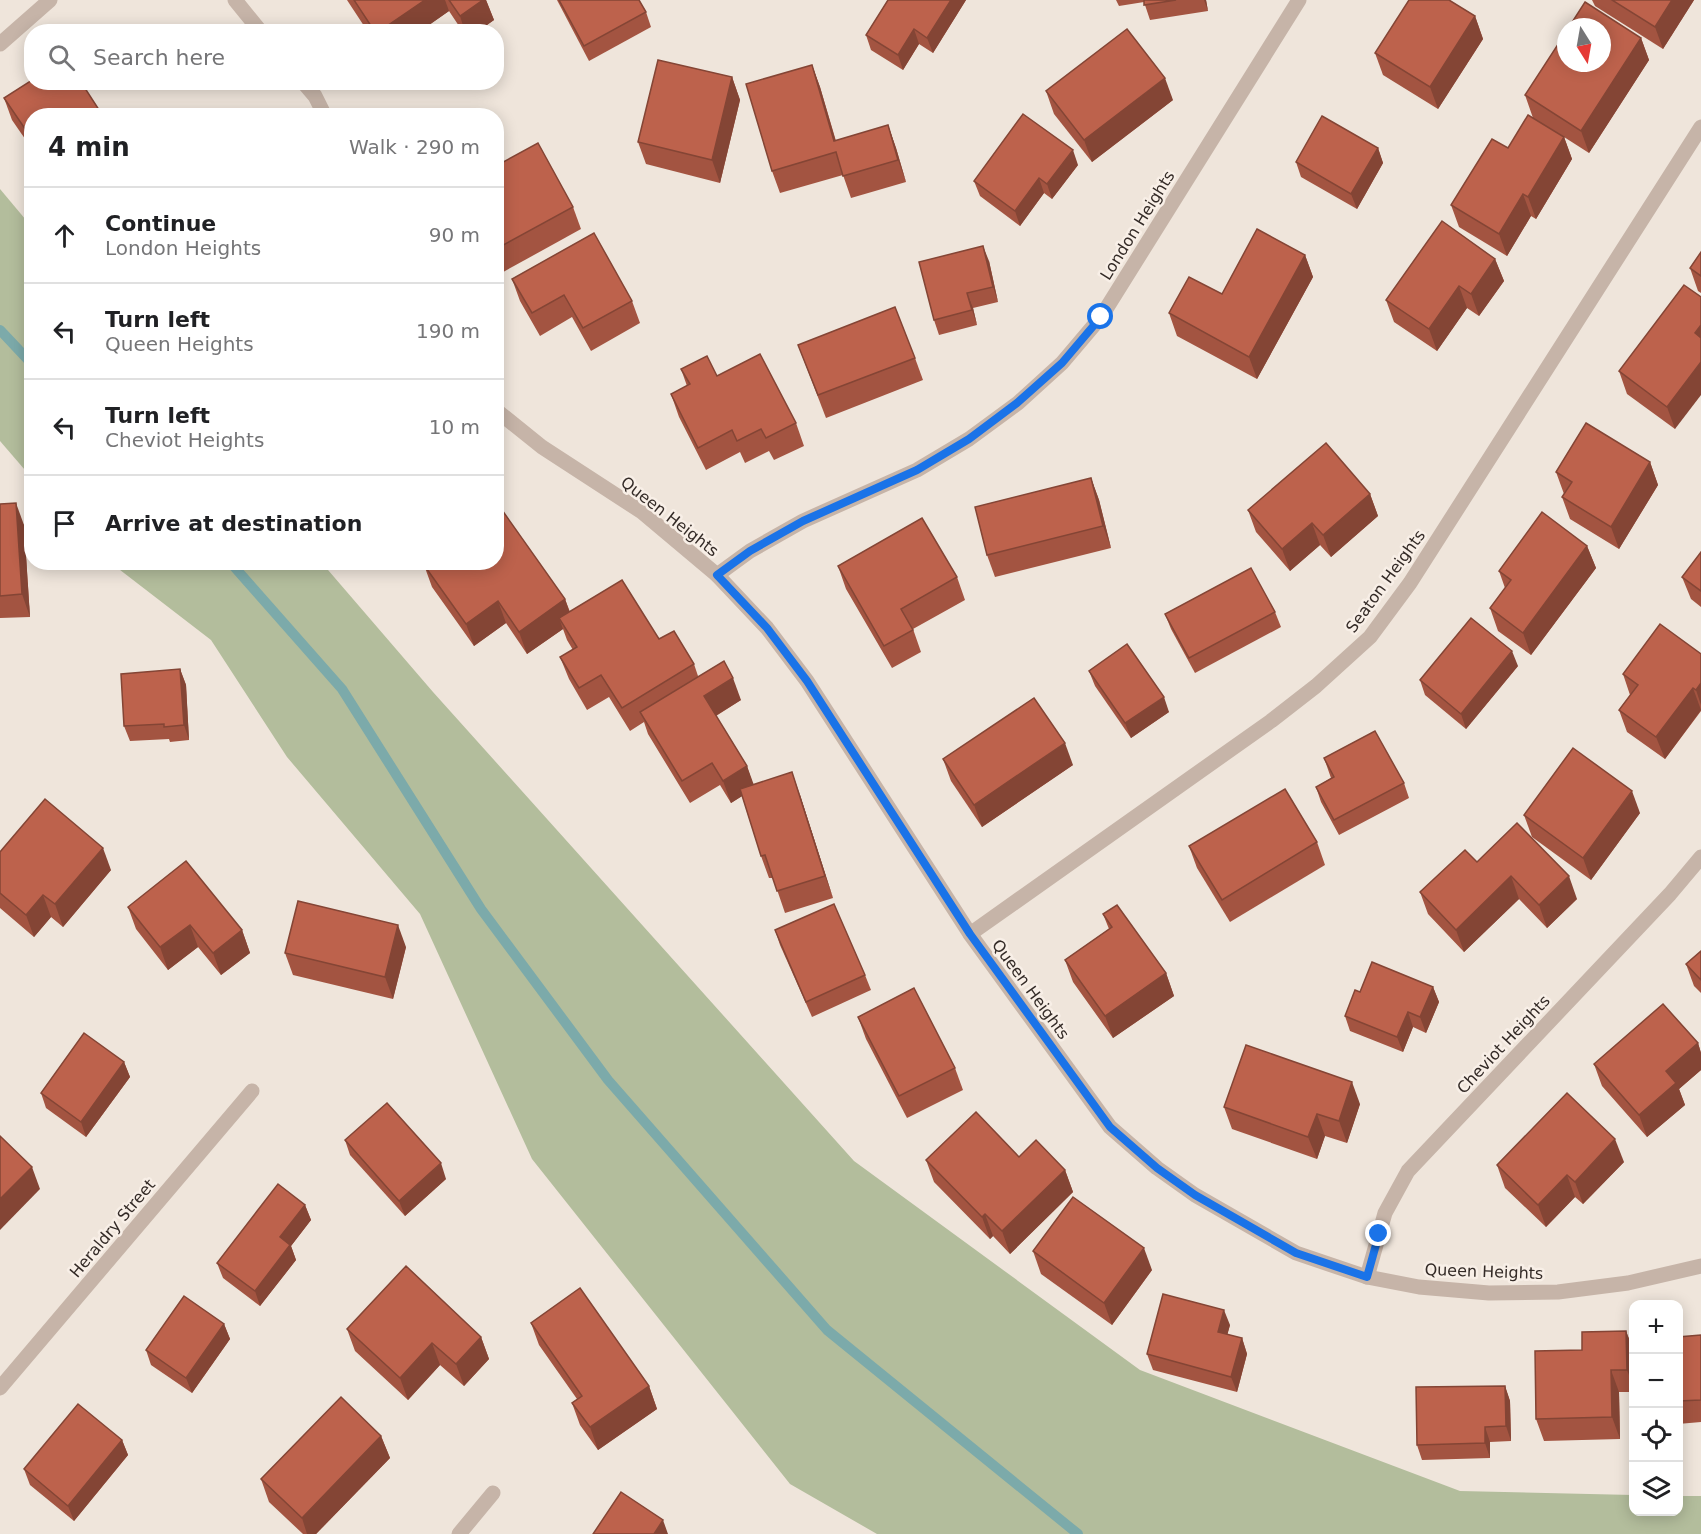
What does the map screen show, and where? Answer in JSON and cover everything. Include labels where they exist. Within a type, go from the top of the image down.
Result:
[{"type":"street","points":[[0,44],[51,0]]},
{"type":"street","points":[[235,0],[254,24]]},
{"type":"street","name":"London Heights","points":[[717,575],[750,551],[803,521],[917,470],[969,439],[1017,403],[1062,363],[1101,317],[1299,0]]},
{"type":"street","points":[[310,90],[321,108]]},
{"type":"street","name":"Seaton Heights","points":[[970,934],[1271,721],[1317,686],[1370,637],[1410,583],[1701,127]]},
{"type":"street","name":"Queen Heights","points":[[504,416],[542,447],[642,512],[717,575],[767,628],[807,681],[970,934],[1110,1127],[1157,1168],[1195,1195],[1296,1253],[1367,1277],[1419,1287],[1489,1293],[1558,1292],[1628,1283],[1701,1266]]},
{"type":"street","name":"Cheviot Heights","points":[[1367,1277],[1385,1213],[1408,1171],[1670,894],[1701,857]]},
{"type":"street","name":"Heraldry Street","points":[[0,1388],[252,1091]]},
{"type":"street","points":[[459,1534],[493,1493]]},
{"type":"green space","points":[[0,189],[24,218],[24,469],[0,441]]},
{"type":"green space","points":[[120,570],[328,570],[433,692],[854,1161],[1140,1370],[1460,1491],[1629,1495],[1629,1516],[1683,1516],[1683,1496],[1701,1496],[1701,1534],[877,1534],[790,1484],[532,1159],[420,914],[287,757],[211,640]]},
{"type":"building","points":[[354,0],[425,0],[390,24],[370,24]]},
{"type":"building","points":[[449,0],[483,0],[460,16]]},
{"type":"building","points":[[559,0],[639,0],[646,12],[584,46]]},
{"type":"building","points":[[888,0],[951,0],[927,38],[914,29],[898,55],[866,35]]},
{"type":"building","points":[[1144,0],[1176,0],[1144,5]]},
{"type":"building","points":[[1409,0],[1449,0],[1475,16],[1430,87],[1375,53]]},
{"type":"building","points":[[1612,0],[1672,0],[1655,27]]},
{"type":"building","points":[[1585,2],[1610,18],[1575,18]]},
{"type":"building","points":[[1611,19],[1641,38],[1581,131],[1525,95],[1557,46],[1557,72],[1611,72]]},
{"type":"building","points":[[1127,29],[1165,78],[1084,140],[1046,91]]},
{"type":"building","points":[[658,60],[732,77],[712,160],[638,142]]},
{"type":"building","points":[[812,65],[834,141],[888,125],[898,160],[843,176],[836,152],[772,171],[746,84]]},
{"type":"building","points":[[24,85],[24,90],[86,90],[98,108],[24,108],[24,127],[4,98]]},
{"type":"building","points":[[1023,114],[1073,150],[1047,184],[1039,178],[1015,211],[974,181]]},
{"type":"building","points":[[1528,115],[1564,137],[1528,197],[1523,194],[1499,234],[1451,205],[1492,139],[1508,148]]},
{"type":"building","points":[[1322,116],[1378,148],[1351,194],[1296,162]]},
{"type":"building","points":[[538,143],[573,207],[504,245],[504,162]]},
{"type":"building","points":[[1442,221],[1495,259],[1471,294],[1459,286],[1429,329],[1386,300]]},
{"type":"building","points":[[1257,229],[1305,255],[1249,357],[1169,313],[1189,277],[1222,294]]},
{"type":"building","points":[[594,233],[632,301],[583,328],[564,295],[532,313],[512,279]]},
{"type":"building","points":[[983,246],[993,287],[967,293],[972,310],[934,320],[919,262]]},
{"type":"building","points":[[1701,252],[1701,276],[1690,268]]},
{"type":"building","points":[[1684,285],[1701,297],[1701,325],[1695,333],[1701,338],[1701,362],[1667,407],[1619,371]]},
{"type":"building","points":[[895,307],[915,358],[818,395],[798,345]]},
{"type":"building","points":[[760,354],[796,423],[766,438],[761,429],[737,441],[732,430],[698,448],[671,394],[690,384],[681,369],[707,356],[717,376]]},
{"type":"building","points":[[1586,423],[1650,462],[1611,527],[1562,497],[1572,482],[1556,472]]},
{"type":"building","points":[[1326,443],[1370,494],[1323,535],[1312,523],[1282,549],[1248,510]]},
{"type":"building","points":[[1091,478],[1103,526],[987,555],[975,507]]},
{"type":"building","points":[[16,503],[22,594],[0,596],[0,504]]},
{"type":"building","points":[[1542,512],[1587,546],[1523,633],[1490,608],[1511,580],[1499,571]]},
{"type":"building","points":[[504,513],[565,599],[519,632],[498,601],[466,624],[428,570],[504,570]]},
{"type":"building","points":[[922,518],[957,577],[901,609],[913,630],[884,646],[838,566]]},
{"type":"building","points":[[1701,552],[1701,591],[1682,577]]},
{"type":"building","points":[[1251,568],[1275,612],[1189,658],[1165,614]]},
{"type":"building","points":[[622,580],[659,639],[674,631],[694,664],[622,708],[601,675],[579,688],[560,657],[577,647],[559,618]]},
{"type":"building","points":[[1471,618],[1512,651],[1461,714],[1420,680]]},
{"type":"building","points":[[1660,624],[1701,654],[1701,683],[1696,690],[1693,688],[1656,737],[1619,710],[1638,685],[1623,674]]},
{"type":"building","points":[[1127,644],[1164,697],[1125,723],[1089,671]]},
{"type":"building","points":[[724,661],[733,678],[704,696],[747,766],[723,781],[712,763],[682,781],[640,712]]},
{"type":"building","points":[[180,669],[184,725],[124,726],[121,674]]},
{"type":"building","points":[[1034,698],[1065,743],[974,805],[943,759]]},
{"type":"building","points":[[1375,731],[1404,783],[1334,820],[1316,787],[1334,777],[1324,758]]},
{"type":"building","points":[[1573,748],[1632,791],[1583,858],[1524,815]]},
{"type":"building","points":[[792,772],[825,876],[777,891],[765,855],[761,856],[740,789]]},
{"type":"building","points":[[1285,789],[1317,842],[1222,900],[1189,846]]},
{"type":"building","points":[[45,799],[103,848],[55,904],[43,895],[26,915],[0,893],[0,852]]},
{"type":"building","points":[[1517,823],[1569,876],[1539,905],[1511,876],[1456,930],[1420,892],[1465,850],[1477,862]]},
{"type":"building","points":[[186,861],[242,930],[213,953],[190,925],[160,947],[128,907]]},
{"type":"building","points":[[298,901],[398,925],[385,977],[285,953]]},
{"type":"building","points":[[834,904],[865,975],[806,1002],[775,930]]},
{"type":"building","points":[[1117,905],[1166,973],[1105,1016],[1065,960],[1112,927],[1103,914]]},
{"type":"building","points":[[1701,951],[1701,980],[1686,964]]},
{"type":"building","points":[[1372,962],[1433,987],[1420,1017],[1408,1012],[1397,1037],[1345,1016],[1355,990],[1360,992]]},
{"type":"building","points":[[914,988],[955,1068],[899,1096],[858,1017]]},
{"type":"building","points":[[1663,1004],[1698,1043],[1666,1071],[1676,1083],[1639,1115],[1594,1064]]},
{"type":"building","points":[[84,1033],[124,1062],[81,1122],[41,1093]]},
{"type":"building","points":[[1246,1045],[1352,1082],[1339,1121],[1317,1114],[1308,1137],[1224,1107]]},
{"type":"building","points":[[1567,1093],[1615,1139],[1575,1182],[1567,1175],[1538,1205],[1497,1165]]},
{"type":"building","points":[[387,1103],[441,1163],[399,1201],[345,1140]]},
{"type":"building","points":[[976,1112],[1019,1157],[1036,1140],[1065,1170],[1002,1231],[985,1214],[982,1217],[926,1160]]},
{"type":"building","points":[[0,1136],[32,1167],[0,1199]]},
{"type":"building","points":[[278,1184],[305,1205],[280,1237],[290,1245],[255,1291],[217,1263]]},
{"type":"building","points":[[1073,1197],[1144,1248],[1104,1303],[1033,1251]]},
{"type":"building","points":[[406,1266],[481,1337],[456,1364],[432,1343],[400,1378],[347,1329]]},
{"type":"building","points":[[580,1288],[649,1386],[590,1427],[572,1403],[582,1396],[531,1323]]},
{"type":"building","points":[[1163,1294],[1224,1310],[1218,1332],[1242,1338],[1231,1377],[1147,1354]]},
{"type":"building","points":[[184,1296],[224,1324],[186,1378],[146,1350]]},
{"type":"building","points":[[1626,1331],[1627,1370],[1611,1370],[1612,1417],[1536,1419],[1535,1351],[1582,1350],[1582,1332]]},
{"type":"building","points":[[1701,1335],[1701,1400],[1683,1401],[1683,1337]]},
{"type":"building","points":[[1505,1386],[1506,1426],[1485,1427],[1485,1443],[1417,1445],[1416,1387]]},
{"type":"building","points":[[341,1397],[381,1436],[302,1518],[261,1479]]},
{"type":"building","points":[[78,1404],[122,1440],[68,1506],[24,1469]]},
{"type":"building","points":[[621,1492],[663,1520],[654,1534],[593,1534]]},
{"type":"waterway","points":[[0,330],[24,356]]},
{"type":"waterway","points":[[237,570],[342,689],[481,909],[608,1080],[827,1330],[1078,1534]]},
{"type":"route","points":[[1101,317],[1062,363],[1017,403],[969,439],[917,470],[803,521],[750,551],[717,575],[767,628],[807,681],[970,934],[1110,1127],[1157,1168],[1195,1195],[1296,1253],[1367,1277],[1379,1234]]}]
